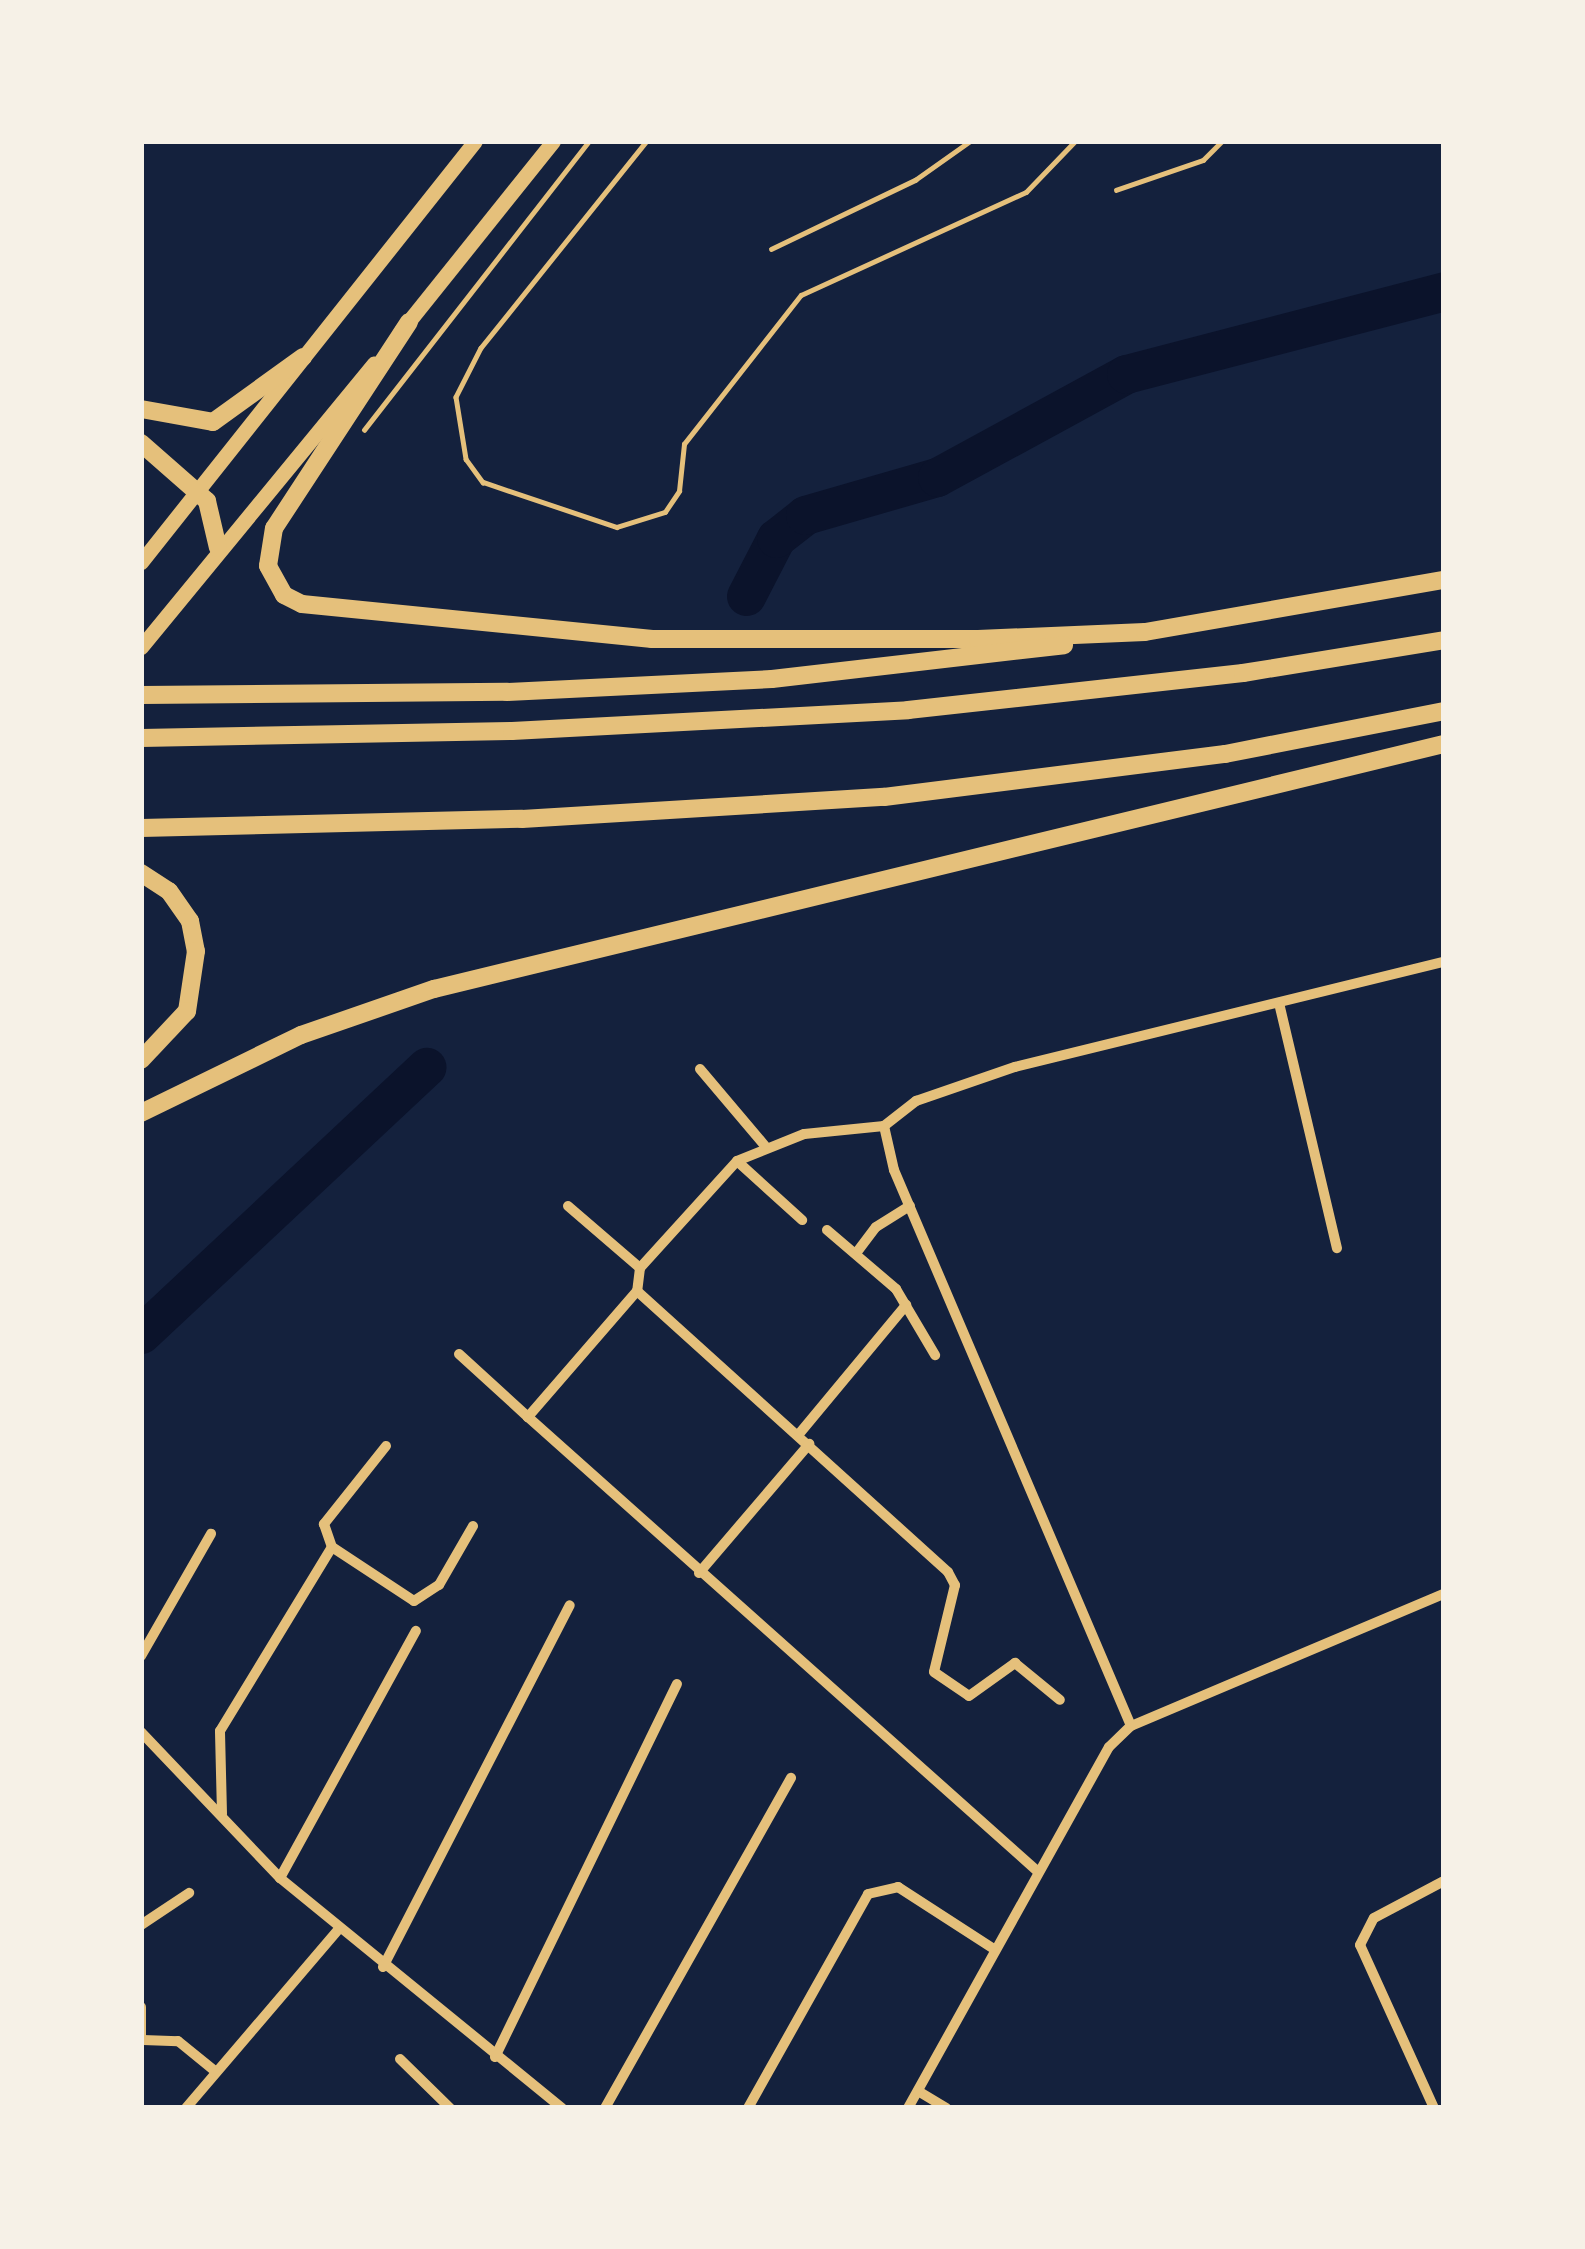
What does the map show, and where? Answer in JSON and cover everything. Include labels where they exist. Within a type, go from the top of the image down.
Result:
[{"type":"highway","points":[[409,322],[274,528],[268,566],[284,595],[302,604],[652,639],[1145,632]]},
{"type":"highway","points":[[141,409],[212,422],[303,357]]},
{"type":"highway","points":[[141,442],[197,490],[218,548]]},
{"type":"highway","points":[[141,694],[507,692],[772,679],[991,657],[1444,580]]},
{"type":"highway","points":[[141,738],[512,731],[908,710],[1243,673],[1444,640]]},
{"type":"highway","points":[[141,828],[522,819],[884,797],[1225,754],[1444,711]]},
{"type":"highway","points":[[141,1113],[301,1035],[434,989],[1444,744]]},
{"type":"highway","points":[[141,873],[169,891],[190,921],[196,951],[187,1011],[141,1060]]},
{"type":"main road","points":[[141,562],[475,141]]},
{"type":"main road","points":[[141,646],[553,141]]},
{"type":"street","points":[[528,1417],[637,1291],[640,1268],[737,1161],[765,1146],[884,1126],[916,1101],[961,1084],[1444,962]]},
{"type":"street","points":[[1279,1003],[1337,1249]]},
{"type":"street","points":[[700,1069],[765,1146]]},
{"type":"street","points":[[884,1126],[910,1206],[1131,1726]]},
{"type":"street","points":[[737,1161],[802,1220]]},
{"type":"street","points":[[568,1206],[640,1268]]},
{"type":"street","points":[[857,1252],[876,1227],[910,1206]]},
{"type":"street","points":[[827,1230],[857,1252],[906,1305],[935,1355]]},
{"type":"street","points":[[637,1291],[954,1579],[934,1672],[969,1696],[1015,1663],[1060,1700]]},
{"type":"street","points":[[799,1434],[906,1305]]},
{"type":"street","points":[[458,1354],[1036,1870]]},
{"type":"street","points":[[699,1573],[809,1444]]},
{"type":"street","points":[[386,1446],[324,1525],[332,1547],[414,1601],[439,1585],[473,1526]]},
{"type":"street","points":[[141,1656],[211,1534]]},
{"type":"street","points":[[222,1814],[220,1731],[332,1547]]},
{"type":"street","points":[[908,2108],[1082,1786],[1131,1726],[1444,1594]]},
{"type":"street","points":[[383,1966],[570,1605]]},
{"type":"street","points":[[280,1878],[416,1631]]},
{"type":"street","points":[[495,2056],[677,1684]]},
{"type":"street","points":[[141,1732],[280,1878],[338,1930],[562,2108]]},
{"type":"street","points":[[605,2108],[791,1778]]},
{"type":"street","points":[[1434,2108],[1360,1945],[1374,1918],[1444,1881]]},
{"type":"street","points":[[748,2108],[868,1894],[886,1888],[911,1893],[994,1949]]},
{"type":"street","points":[[141,1925],[189,1893]]},
{"type":"street","points":[[186,2108],[338,1930]]},
{"type":"street","points":[[141,2007],[142,2040],[178,2041],[216,2072]]},
{"type":"street","points":[[400,2059],[450,2108]]},
{"type":"street","points":[[918,2091],[946,2108]]},
{"type":"lane","points":[[647,141],[481,348],[456,398],[466,459],[483,482],[617,526],[665,512],[680,491],[684,444],[801,295],[1026,192],[1075,141]]},
{"type":"lane","points":[[771,249],[914,180],[970,141]]},
{"type":"lane","points":[[1116,190],[1203,160],[1222,141]]},
{"type":"path","points":[[356,441],[589,141]]},
{"type":"waterway","points":[[746,596],[776,538],[805,515],[937,477],[1126,374],[1444,291]]},
{"type":"waterway","points":[[141,1334],[426,1067]]}]
